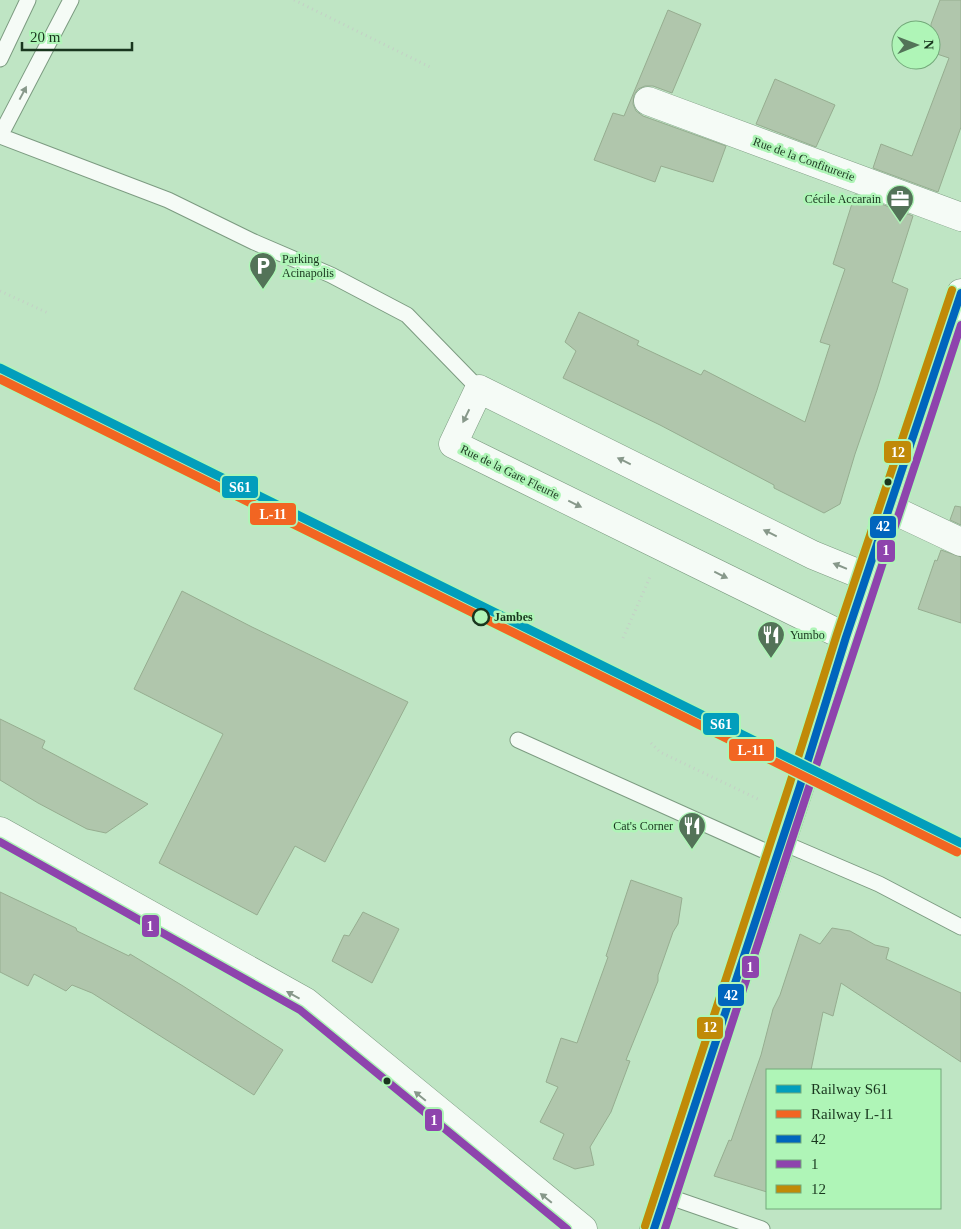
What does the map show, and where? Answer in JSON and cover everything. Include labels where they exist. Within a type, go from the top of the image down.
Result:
[{"type":"street","name":"Rue de la Confiturerie","points":[[648,101],[961,216]]},
{"type":"street","points":[[654,1229],[779,849],[846,637],[961,293]]},
{"type":"street","name":"Rue de la Gare Fleurie","points":[[479,389],[453,444],[846,637]]},
{"type":"street","points":[[479,389],[813,554],[867,577]]},
{"type":"street","points":[[889,508],[961,542]]},
{"type":"street","points":[[0,831],[306,1002],[583,1229]]},
{"type":"lane","points":[[0,59],[28,0]]},
{"type":"lane","points":[[71,0],[0,136],[168,200],[254,242],[331,275],[407,314],[479,389]]},
{"type":"lane","points":[[518,740],[779,849],[879,884],[961,927]]},
{"type":"lane","points":[[664,1195],[762,1229]]},
{"type":"path","points":[[294,0],[432,68]]},
{"type":"path","points":[[0,292],[48,313]]},
{"type":"path","points":[[623,638],[663,547]]},
{"type":"path","points":[[651,742],[660,752],[790,814]]},
{"type":"building","points":[[940,0],[961,0],[961,127],[938,192],[873,168],[881,144],[912,156],[949,58],[941,55],[941,20],[932,20]]},
{"type":"building","points":[[668,10],[701,24],[672,93],[653,86],[645,86],[638,89],[634,95],[633,104],[636,111],[643,116],[726,146],[713,182],[661,166],[655,182],[594,160],[613,113],[624,116]]},
{"type":"building","points":[[775,79],[835,105],[816,147],[756,124]]},
{"type":"building","points":[[855,194],[913,216],[892,282],[908,289],[840,504],[824,513],[774,488],[774,485],[660,425],[563,378],[576,351],[565,342],[579,312],[639,341],[637,345],[701,375],[704,370],[805,422],[830,345],[820,342],[845,269],[833,264]]},
{"type":"building","points":[[955,506],[961,507],[961,525],[950,520]]},
{"type":"building","points":[[941,550],[961,557],[961,623],[918,609],[935,560],[937,561]]},
{"type":"building","points":[[182,591],[408,702],[325,862],[295,846],[257,915],[159,863],[223,734],[134,689]]},
{"type":"building","points":[[0,719],[45,741],[42,748],[148,804],[106,833],[87,829],[38,803],[0,780]]},
{"type":"building","points":[[631,880],[682,898],[678,924],[673,932],[658,975],[658,981],[626,1060],[630,1061],[611,1112],[590,1147],[594,1165],[575,1169],[553,1159],[564,1134],[540,1122],[558,1087],[546,1082],[561,1038],[577,1043],[608,957],[606,956]]},
{"type":"building","points":[[0,892],[76,928],[77,931],[129,956],[130,954],[283,1050],[254,1095],[92,993],[72,985],[66,991],[34,974],[28,986],[0,972]]},
{"type":"building","points":[[363,912],[399,929],[372,983],[332,961],[344,935],[349,936]]},
{"type":"building","points":[[832,928],[850,931],[875,945],[889,948],[886,959],[961,993],[961,1062],[841,983],[833,1016],[823,1012],[811,1069],[766,1069],[766,1192],[714,1176],[729,1140],[731,1141],[761,1055],[773,1009],[780,995],[800,934],[820,944]]},
{"type":"rail line","name":"S61","points":[[0,368],[961,843]]},
{"type":"rail line","name":"L-11","points":[[0,379],[957,852]]},
{"type":"transit line","name":"12","points":[[645,1226],[837,634],[952,290]]},
{"type":"transit line","name":"42","points":[[654,1229],[800,786],[846,637],[961,293]]},
{"type":"transit line","name":"1","points":[[665,1229],[961,325]]},
{"type":"transit line","name":"1","points":[[0,842],[300,1010],[567,1229]]},
{"type":"place","name":"Cécile Accarain","points":[[900,223]]},
{"type":"place","name":"Parking Acinapolis","points":[[263,290]]},
{"type":"place","name":"Jambes","points":[[481,617]]},
{"type":"place","name":"Yumbo","points":[[771,659]]},
{"type":"place","name":"Cat's Corner","points":[[692,850]]}]
